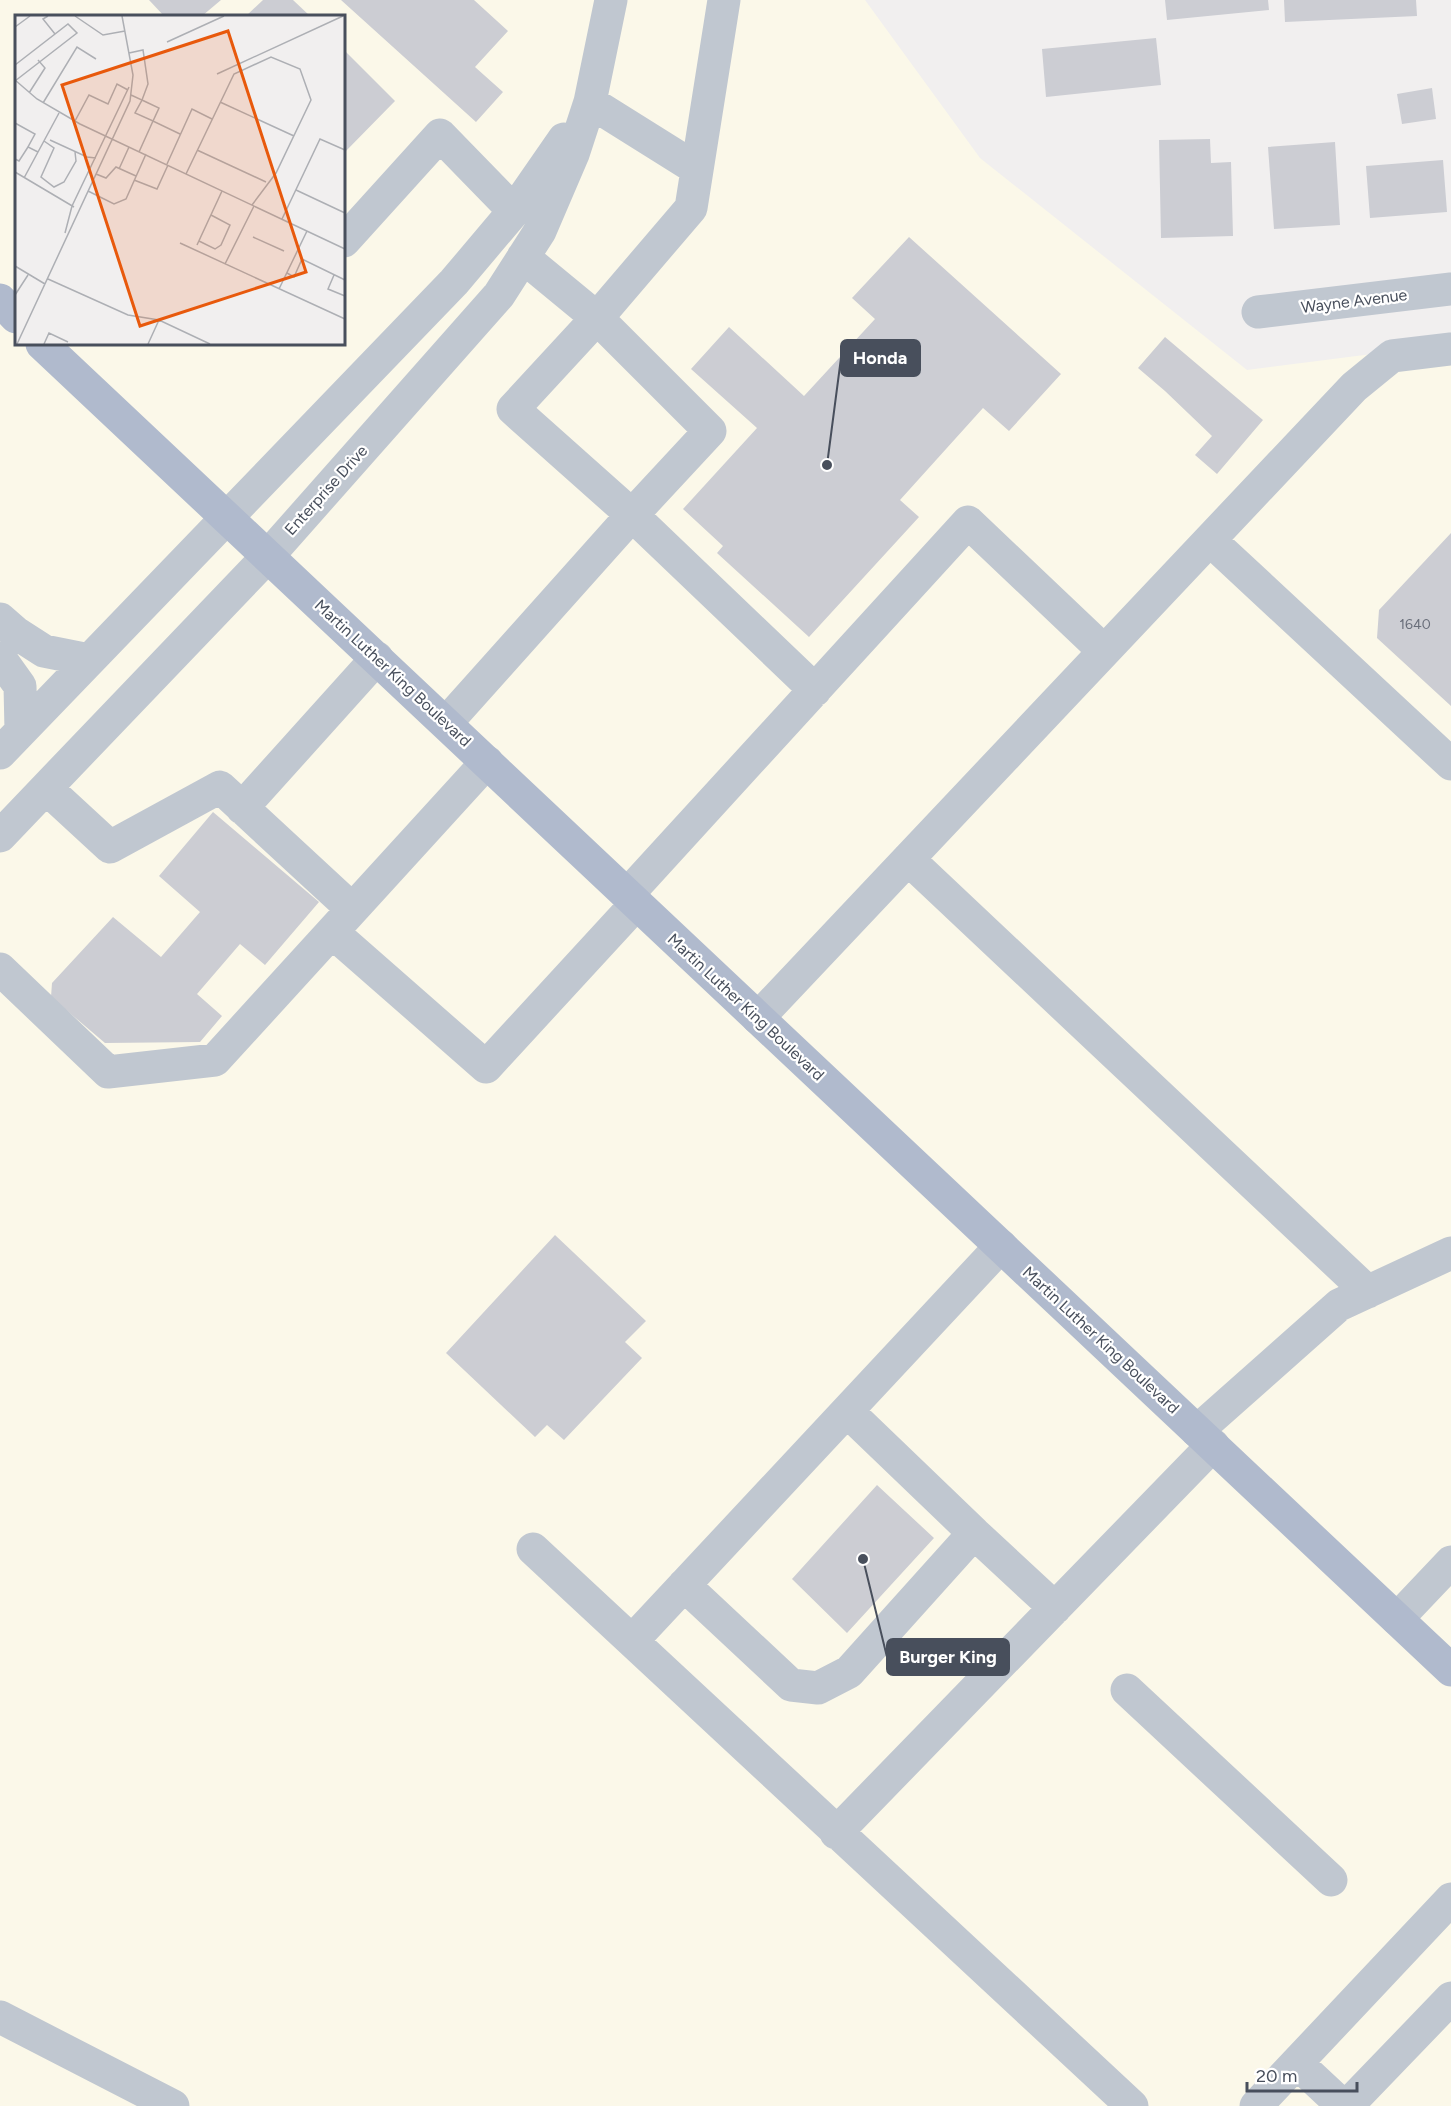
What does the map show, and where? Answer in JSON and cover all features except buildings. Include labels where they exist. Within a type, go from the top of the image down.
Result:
[{"type":"main road","name":"Martin Luther King Boulevard","points":[[43,345],[1451,1670]]},
{"type":"street","name":"Enterprise Drive","points":[[0,836],[268,556],[499,295],[540,231],[573,154],[590,102],[610,0]]},
{"type":"street","points":[[724,0],[691,208],[597,318],[513,409],[632,514],[815,690]]},
{"type":"street","name":"Enterprise Drive","points":[[11,742],[454,282],[514,211],[590,102]]},
{"type":"street","points":[[590,102],[697,169]]},
{"type":"street","points":[[345,240],[440,135],[514,211]]},
{"type":"street","points":[[446,723],[632,514],[710,431],[597,318],[523,257]]},
{"type":"street","name":"Wayne Avenue","points":[[1258,312],[1451,289]]},
{"type":"street","points":[[758,1018],[1354,387],[1392,356],[1451,349]]},
{"type":"street","points":[[46,788],[110,847],[220,787],[242,808],[342,920],[486,1067],[815,690],[968,522],[1104,651]]},
{"type":"street","points":[[1210,540],[1451,764]]},
{"type":"street","points":[[0,619],[16,633],[44,651],[89,660]]},
{"type":"street","points":[[0,658],[20,686],[11,742]]},
{"type":"street","points":[[242,808],[377,658]]},
{"type":"street","points":[[0,969],[108,1072],[215,1060],[487,762]]},
{"type":"street","points":[[908,859],[1368,1292]]},
{"type":"street","points":[[632,1641],[1001,1246]]},
{"type":"street","points":[[836,1833],[1055,1608],[1205,1438],[1339,1305],[1451,1253]]},
{"type":"street","points":[[846,1411],[1055,1608]]},
{"type":"street","points":[[684,1585],[791,1685],[818,1688],[849,1672],[974,1533]]},
{"type":"street","points":[[532,1549],[1131,2106]]},
{"type":"street","points":[[1397,1619],[1451,1562]]},
{"type":"street","points":[[1127,1690],[1331,1880]]},
{"type":"street","points":[[1256,2106],[1451,1899]]},
{"type":"street","points":[[1347,2106],[1451,1998]]},
{"type":"street","points":[[0,2017],[170,2105]]},
{"type":"street","points":[[1297,2063],[1342,2106]]},
{"type":"shaded area","points":[[0,0],[865,0],[980,158],[1247,370],[1451,344],[1451,2106],[0,2106]]},
{"type":"place","name":"Honda","points":[[827,465]]},
{"type":"place","name":"Burger King","points":[[863,1559]]}]
